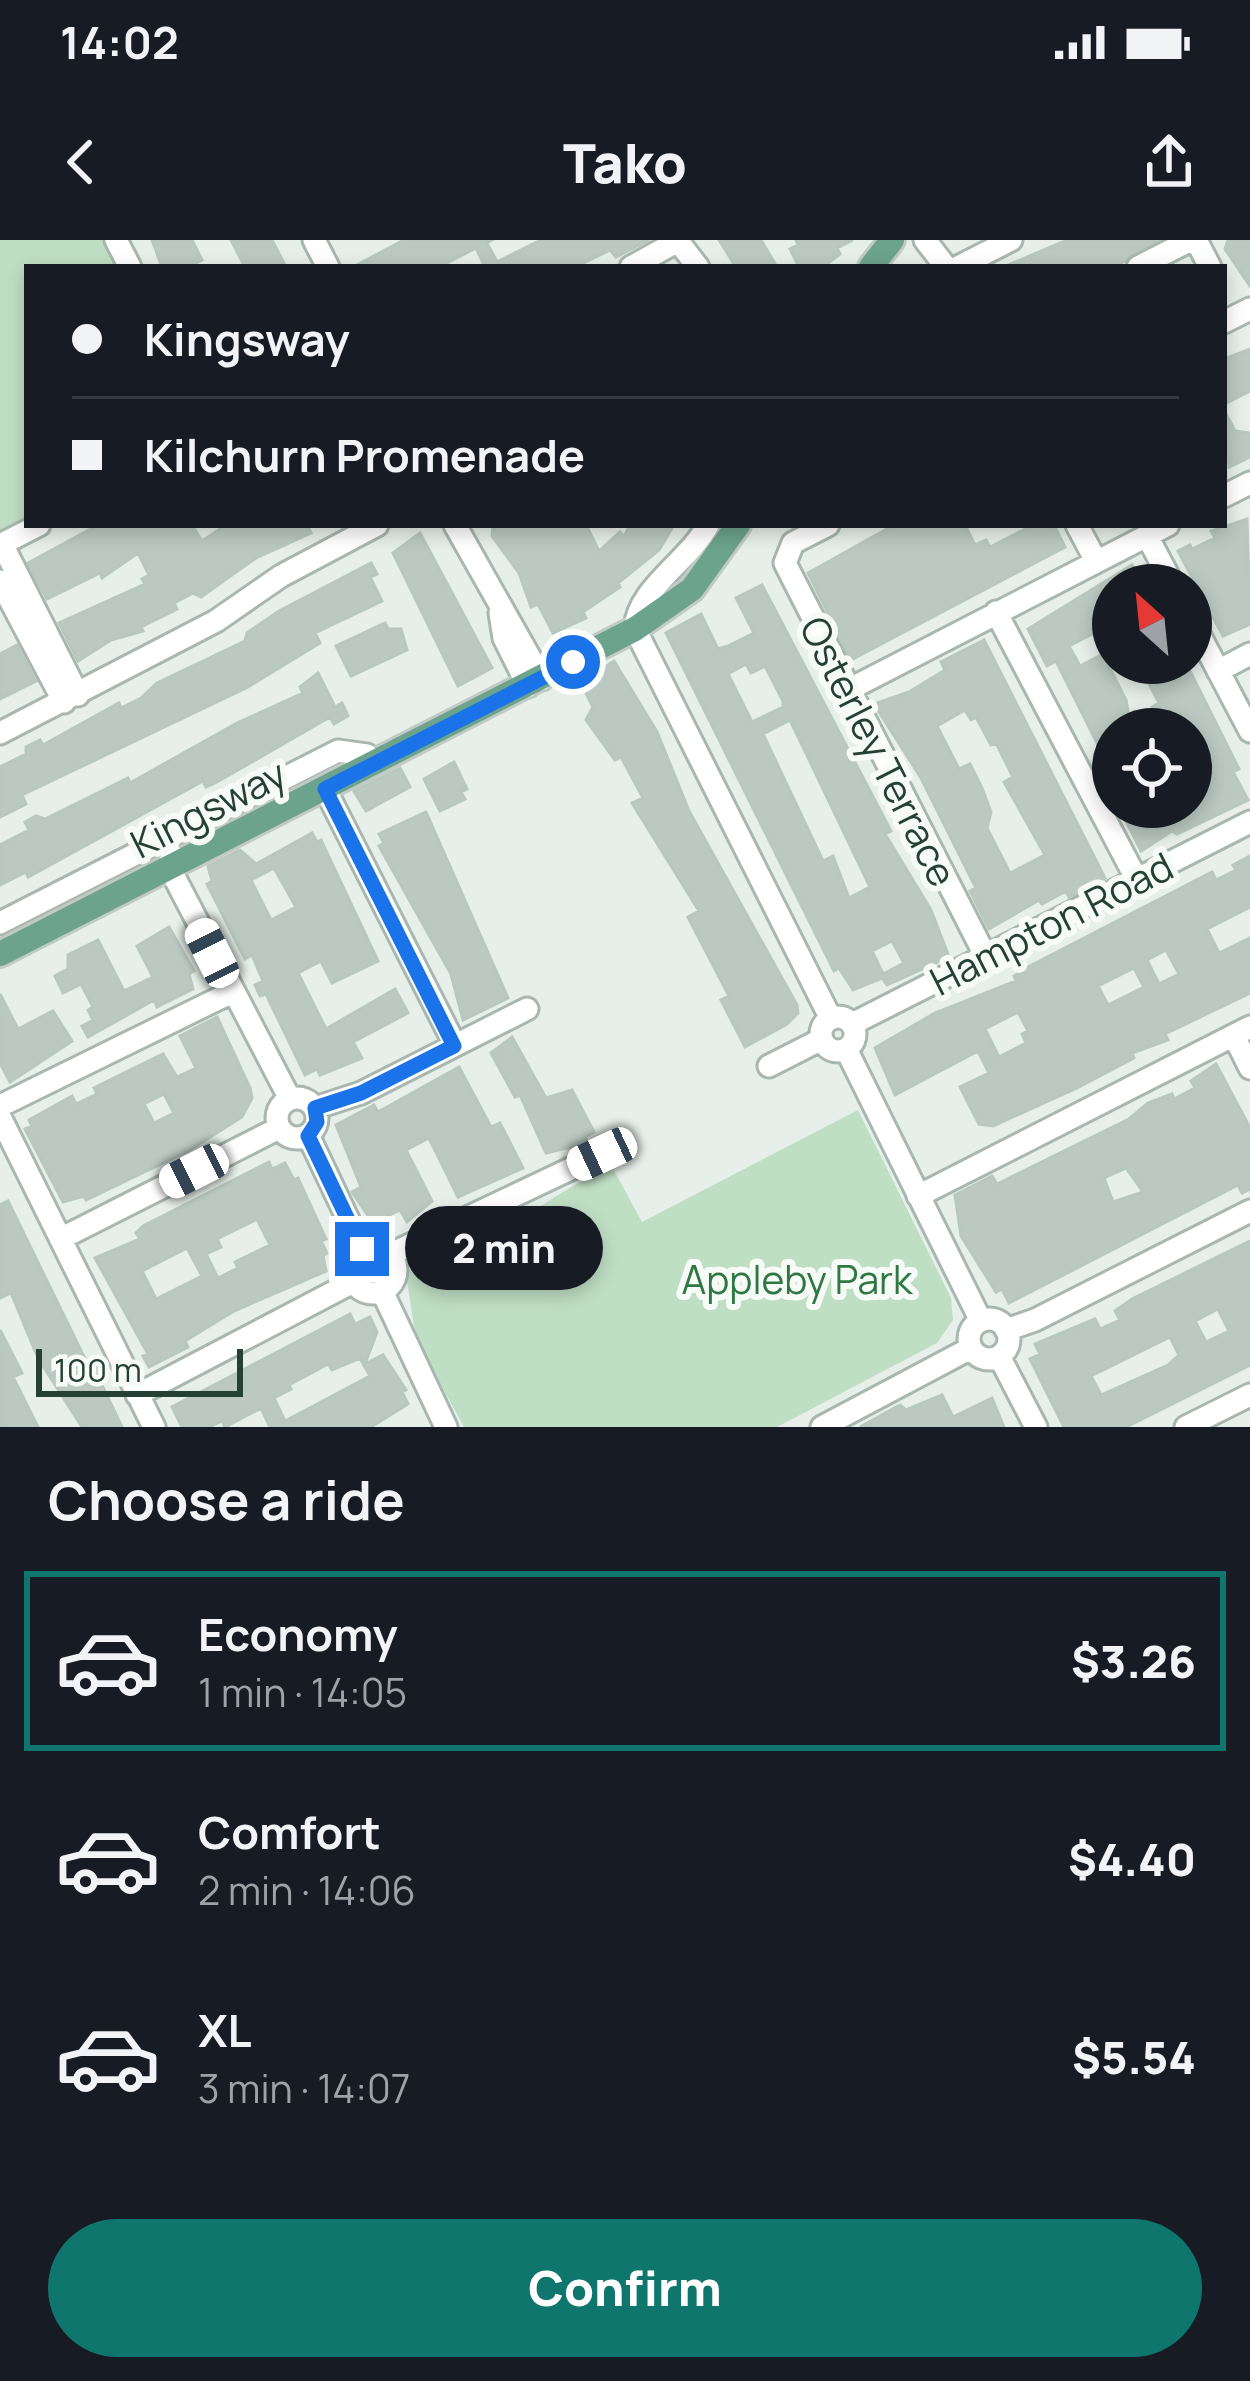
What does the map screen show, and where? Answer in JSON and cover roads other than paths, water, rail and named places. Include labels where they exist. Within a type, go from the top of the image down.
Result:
[{"type":"main road","name":"Kingsway","points":[[3,948],[64,921],[170,861],[325,789],[635,625],[697,572],[732,528]]},
{"type":"main road","name":"Kingsway","points":[[3,948],[367,754],[532,677]]},
{"type":"street","points":[[636,264],[678,240]]},
{"type":"street","points":[[912,240],[935,253]]},
{"type":"street","points":[[964,264],[1011,240]]},
{"type":"street","points":[[1144,264],[1193,240]]},
{"type":"street","points":[[33,528],[1,544],[71,698]]},
{"type":"street","points":[[0,733],[71,698],[372,528]]},
{"type":"street","points":[[457,528],[500,613],[504,638],[532,677]]},
{"type":"street","name":"Kingsway","points":[[635,625],[644,598],[693,552],[706,528]]},
{"type":"street","name":"Osterley Terrace","points":[[822,528],[793,543],[785,563],[793,586],[986,957]]},
{"type":"street","points":[[1079,528],[1096,562]]},
{"type":"street","points":[[848,690],[1158,530],[1167,564]]},
{"type":"street","points":[[0,581],[71,698]]},
{"type":"street","points":[[996,613],[1136,880]]},
{"type":"street","points":[[635,625],[835,1027],[834,1051],[846,1049],[981,1321]]},
{"type":"street","points":[[1218,671],[1250,654]]},
{"type":"street","points":[[1212,659],[1250,731]]},
{"type":"street","name":"Kingsway","points":[[0,922],[338,751],[367,754]]},
{"type":"street","points":[[325,789],[454,1046]]},
{"type":"street","name":"Hampton Road","points":[[769,1066],[835,1027],[986,957],[1250,822]]},
{"type":"street","points":[[170,861],[232,992],[290,1099]]},
{"type":"street","points":[[0,1106],[232,992]]},
{"type":"street","points":[[315,1108],[361,1093],[527,1009]]},
{"type":"street","points":[[918,1196],[1242,1032],[1250,1067]]},
{"type":"street","points":[[290,1099],[304,1099],[315,1108],[317,1122],[308,1136],[294,1138],[279,1128],[279,1108],[290,1099]]},
{"type":"street","points":[[0,1118],[154,1427]]},
{"type":"street","points":[[62,1238],[279,1128]]},
{"type":"street","points":[[308,1136],[362,1249]]},
{"type":"street","points":[[391,1254],[602,1154]]},
{"type":"street","points":[[1006,1330],[1035,1320],[1250,1211]]},
{"type":"street","points":[[377,1246],[391,1254],[396,1275],[382,1292],[365,1291],[353,1282],[350,1267],[362,1249],[377,1246]]},
{"type":"street","points":[[137,1395],[353,1282]]},
{"type":"street","points":[[382,1292],[436,1424]]},
{"type":"street","points":[[981,1321],[997,1321],[1006,1330],[1008,1344],[999,1356],[981,1358],[970,1348],[972,1329],[981,1321]]},
{"type":"street","points":[[822,1427],[846,1422],[970,1348]]},
{"type":"street","points":[[999,1356],[1036,1427]]},
{"type":"street","points":[[1186,1427],[1250,1395]]},
{"type":"park label","name":"Appleby Park","points":[[797,1279]]}]
